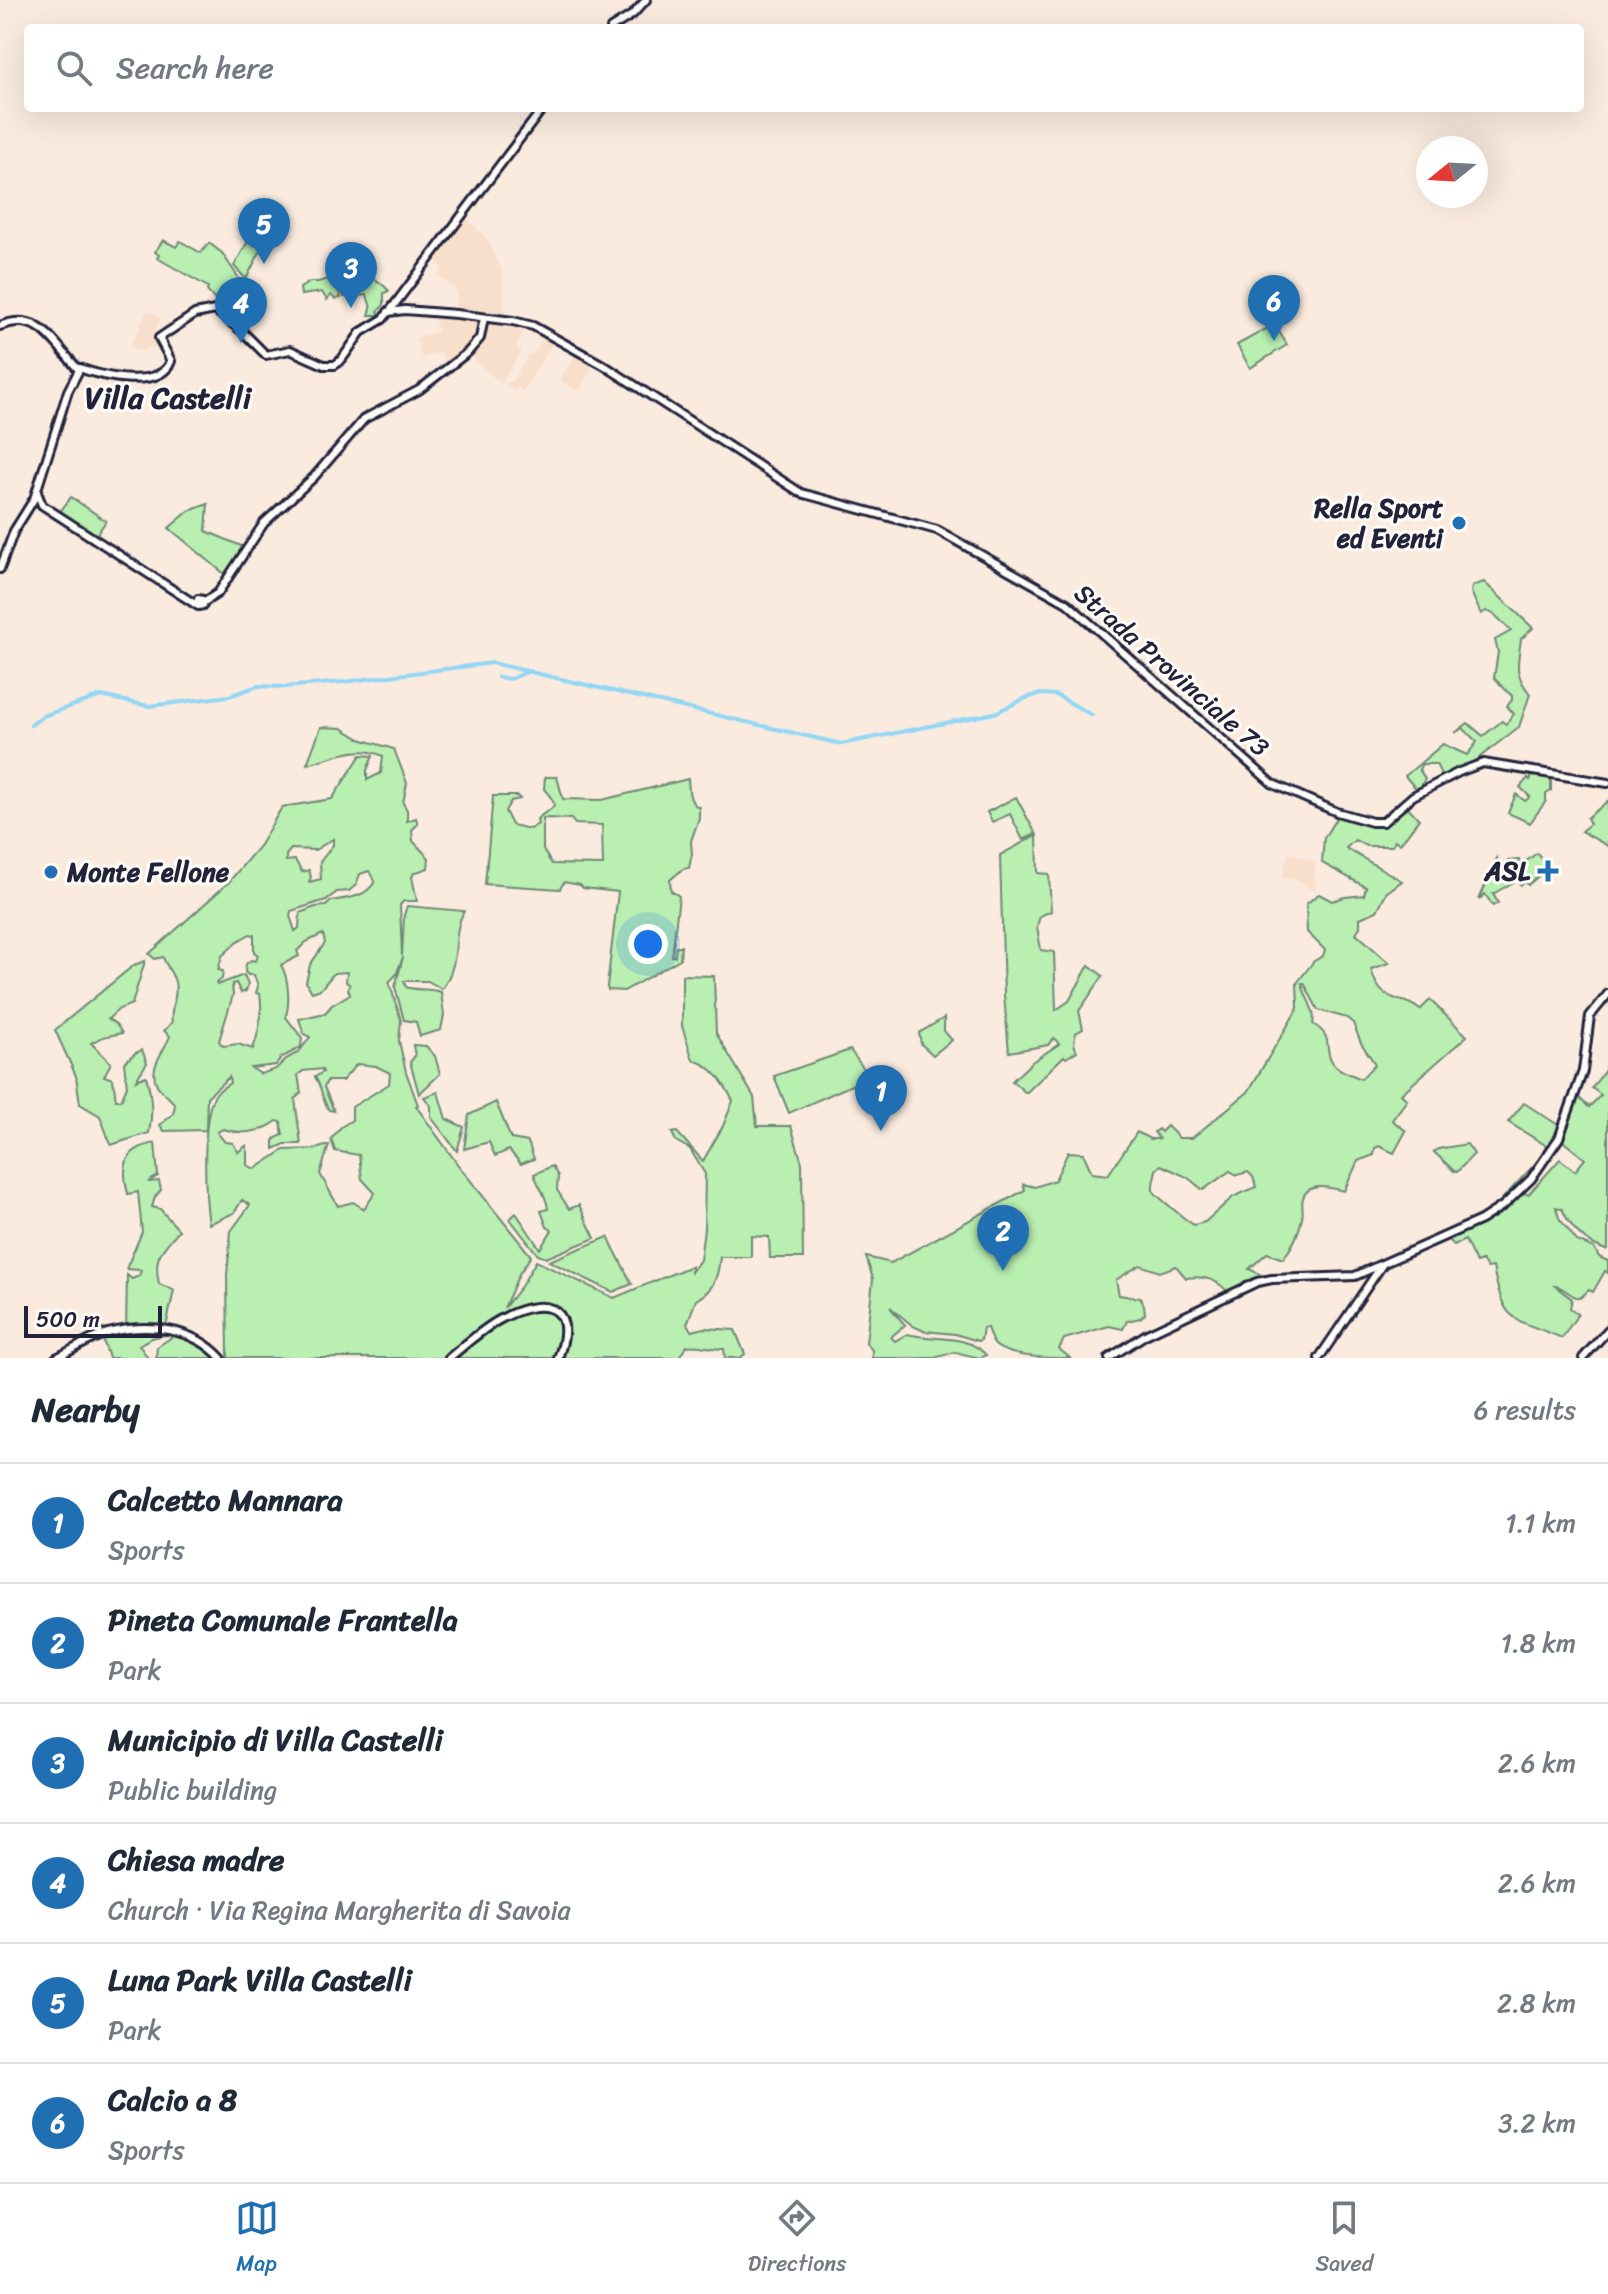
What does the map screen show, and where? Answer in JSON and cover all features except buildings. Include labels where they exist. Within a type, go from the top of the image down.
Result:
[{"type":"main road","points":[[617,24],[632,15],[646,0]]},
{"type":"main road","points":[[0,326],[19,321],[33,323],[78,368],[112,379],[142,378],[159,375],[170,366],[169,353],[159,338],[197,313],[215,310],[266,355],[290,350],[324,365],[335,365],[361,332],[398,306],[540,112]]},
{"type":"main road","points":[[37,501],[122,557],[198,601],[211,599],[224,585],[270,516],[314,477],[364,419],[419,390],[472,349],[483,326],[472,317],[398,306]]},
{"type":"main road","name":"Strada Provinciale 73","points":[[483,326],[495,319],[524,323],[605,366],[809,496],[937,530],[1059,597],[1273,784],[1326,807],[1377,823],[1386,820],[1413,796],[1479,763],[1487,762],[1608,783]]},
{"type":"main road","points":[[0,569],[14,531],[37,501],[68,391],[78,368]]},
{"type":"main road","points":[[1109,1358],[1145,1335],[1264,1280],[1355,1276],[1489,1216],[1531,1179],[1559,1138],[1584,1064],[1592,1011],[1608,994]]},
{"type":"main road","points":[[1319,1358],[1384,1263]]},
{"type":"main road","points":[[449,1358],[499,1320],[546,1306],[556,1309],[563,1320],[565,1338],[558,1358]]},
{"type":"main road","points":[[56,1358],[110,1333],[160,1329],[200,1340],[221,1358]]},
{"type":"main road","points":[[1583,1358],[1608,1330]]},
{"type":"shaded area","points":[[465,216],[487,239],[502,271],[505,316],[526,322],[517,347],[522,350],[501,384],[469,354],[447,371],[441,352],[422,358],[416,338],[438,331],[433,314],[453,311],[456,290],[438,275],[443,268],[434,257]]},
{"type":"shaded area","points":[[148,310],[161,318],[154,332],[160,345],[141,351],[130,347]]},
{"type":"shaded area","points":[[546,334],[555,340],[523,391],[517,388],[514,392],[505,384],[513,380]]},
{"type":"shaded area","points":[[577,353],[595,362],[579,392],[559,380]]},
{"type":"shaded area","points":[[1288,853],[1315,861],[1316,891],[1305,886],[1305,883],[1282,877]]},
{"type":"green space","points":[[251,236],[264,244],[246,279],[234,266]]},
{"type":"green space","points":[[163,240],[176,247],[180,241],[201,253],[209,243],[222,253],[240,280],[214,299],[207,291],[208,287],[157,258],[159,255],[155,252]]},
{"type":"green space","points":[[358,267],[389,291],[384,293],[384,305],[378,311],[380,315],[369,315],[371,308],[367,295],[344,297],[337,276]]},
{"type":"green space","points":[[334,277],[341,298],[335,299],[331,295],[327,300],[322,292],[301,295],[300,288],[310,282]]},
{"type":"green space","points":[[1275,324],[1287,345],[1250,368],[1237,345]]},
{"type":"green space","points":[[71,497],[106,521],[95,537],[59,513]]},
{"type":"green space","points":[[208,504],[206,531],[246,548],[227,576],[169,528],[189,511]]},
{"type":"green space","points":[[1484,582],[1533,628],[1521,639],[1518,662],[1521,680],[1530,694],[1519,727],[1476,763],[1443,779],[1436,764],[1422,764],[1419,769],[1426,788],[1418,791],[1405,776],[1443,744],[1467,755],[1477,742],[1463,728],[1455,733],[1468,723],[1483,736],[1502,721],[1506,724],[1514,714],[1507,706],[1512,696],[1494,678],[1498,652],[1495,640],[1511,631],[1494,614],[1486,611],[1481,614],[1471,592],[1472,586]]},
{"type":"green space","points":[[321,727],[342,728],[360,739],[394,749],[407,783],[403,803],[407,821],[416,818],[418,824],[412,830],[413,841],[429,858],[428,868],[414,873],[412,877],[417,901],[404,901],[400,905],[402,956],[407,906],[464,911],[452,968],[442,989],[428,981],[404,981],[406,987],[441,992],[444,1015],[441,1030],[420,1036],[416,1022],[404,1020],[395,987],[403,957],[396,975],[389,982],[401,1020],[399,1041],[416,1106],[458,1165],[531,1256],[504,1308],[536,1261],[614,1298],[691,1266],[691,1272],[700,1260],[705,1174],[690,1149],[676,1141],[672,1133],[677,1132],[703,1161],[733,1101],[712,1070],[693,1060],[682,1026],[682,975],[714,976],[716,1033],[754,1097],[757,1126],[791,1126],[802,1163],[803,1258],[770,1258],[769,1237],[751,1236],[751,1257],[720,1257],[714,1282],[696,1300],[687,1324],[692,1331],[704,1328],[735,1330],[745,1354],[740,1358],[725,1358],[724,1349],[687,1346],[678,1358],[562,1358],[568,1337],[564,1317],[555,1306],[542,1304],[502,1316],[443,1358],[228,1358],[227,1275],[231,1231],[250,1205],[242,1200],[234,1213],[209,1224],[205,1158],[211,1105],[216,1093],[230,1083],[229,1077],[207,1097],[206,1130],[164,1131],[160,1125],[173,1114],[175,1105],[157,1085],[154,1072],[170,1036],[164,1031],[172,1022],[176,987],[163,957],[155,959],[149,954],[228,883],[260,845],[282,807],[332,799],[361,755],[373,756],[367,770],[367,780],[381,773],[383,756],[364,751],[307,764]],"holes":[[[333,839],[333,845],[320,862],[321,879],[309,882],[309,870],[302,872],[295,860],[286,861],[286,855],[291,849],[315,850]],[[369,871],[375,881],[367,891],[300,913],[299,928],[295,931],[291,911],[326,900],[337,892],[349,891],[356,885],[360,874]],[[323,934],[325,943],[310,965],[306,982],[312,992],[321,989],[334,973],[347,972],[350,994],[325,1013],[299,1019],[304,1034],[310,1037],[299,1052],[276,1069],[261,1074],[251,1068],[276,1065],[281,1058],[301,1047],[302,1038],[286,1017],[288,990],[281,965],[299,956],[297,951],[306,942]],[[254,935],[254,952],[258,955],[256,961],[246,964],[245,972],[254,975],[258,986],[256,993],[260,994],[261,1001],[260,1022],[253,1049],[238,1044],[223,1046],[219,1041],[233,995],[232,984],[236,983],[241,993],[246,991],[248,984],[244,975],[216,983],[222,979],[223,971],[218,970],[222,956],[238,941]],[[357,1064],[376,1066],[390,1073],[389,1084],[352,1107],[352,1120],[331,1139],[335,1151],[359,1155],[362,1179],[375,1193],[364,1209],[353,1202],[338,1206],[320,1174],[329,1145],[315,1149],[284,1150],[255,1169],[247,1165],[247,1145],[238,1152],[233,1143],[225,1142],[217,1132],[223,1129],[251,1132],[277,1121],[281,1122],[283,1135],[274,1139],[274,1149],[285,1144],[301,1144],[295,1099],[301,1093],[298,1075],[303,1071],[322,1069],[323,1072],[315,1077],[326,1106],[334,1111],[324,1087],[327,1081],[342,1081]]]},
{"type":"green space","points":[[1534,772],[1551,775],[1551,791],[1546,794],[1546,801],[1530,823],[1508,813],[1516,794],[1525,801],[1530,797],[1520,787],[1528,778],[1530,780]]},
{"type":"green space","points":[[545,777],[557,777],[563,799],[602,800],[688,779],[691,799],[699,807],[699,818],[691,841],[689,868],[670,880],[671,891],[679,896],[672,956],[675,956],[676,946],[681,946],[680,959],[624,991],[608,990],[618,892],[583,888],[564,882],[560,889],[485,884],[493,796],[517,796],[520,799],[511,801],[505,811],[512,825],[530,829],[553,807],[553,801],[544,789]],"holes":[[[543,818],[571,819],[575,824],[602,825],[603,865],[552,864],[543,850]]]},
{"type":"green space","points":[[1016,797],[1036,834],[1023,840],[1010,814],[992,822],[987,812]]},
{"type":"green space","points":[[1608,801],[1608,846],[1581,831],[1590,824],[1587,818]]},
{"type":"green space","points":[[1405,804],[1419,819],[1400,844],[1395,840],[1392,846],[1366,846],[1355,840],[1346,848],[1402,881],[1386,893],[1377,911],[1360,918],[1356,933],[1389,963],[1371,969],[1375,981],[1386,995],[1420,1010],[1430,1000],[1467,1036],[1401,1094],[1407,1100],[1392,1120],[1406,1131],[1394,1153],[1379,1146],[1375,1148],[1374,1155],[1358,1161],[1344,1191],[1321,1187],[1310,1189],[1302,1200],[1303,1216],[1287,1254],[1283,1259],[1267,1253],[1249,1269],[1268,1278],[1231,1296],[1212,1280],[1186,1278],[1176,1266],[1160,1272],[1140,1265],[1116,1280],[1119,1295],[1140,1298],[1145,1314],[1127,1321],[1123,1329],[1109,1326],[1064,1339],[1059,1349],[1070,1358],[1010,1353],[995,1345],[987,1328],[983,1328],[981,1340],[978,1341],[955,1334],[924,1331],[890,1307],[905,1325],[891,1337],[895,1341],[907,1334],[949,1339],[969,1343],[986,1355],[980,1358],[955,1352],[934,1358],[872,1358],[872,1350],[866,1343],[873,1279],[866,1257],[891,1263],[1025,1190],[1023,1184],[1035,1187],[1055,1180],[1068,1152],[1083,1153],[1092,1173],[1108,1175],[1137,1132],[1150,1139],[1159,1139],[1154,1132],[1158,1129],[1161,1132],[1167,1126],[1179,1138],[1192,1138],[1248,1092],[1298,1008],[1297,983],[1325,950],[1307,932],[1306,904],[1319,894],[1332,901],[1364,895],[1366,887],[1322,863],[1324,838],[1338,815],[1374,824],[1396,813]],"holes":[[[1302,983],[1318,1010],[1347,1018],[1353,1023],[1361,1043],[1375,1064],[1361,1079],[1342,1071],[1333,1063],[1327,1039],[1313,1024],[1313,1014]],[[1161,1165],[1187,1177],[1203,1190],[1230,1171],[1237,1175],[1248,1172],[1256,1187],[1233,1197],[1205,1222],[1194,1225],[1153,1190],[1156,1170]]]},
{"type":"green space","points":[[1037,835],[1038,873],[1049,874],[1051,911],[1040,916],[1037,927],[1041,950],[1054,952],[1056,1010],[1069,1001],[1089,965],[1103,976],[1079,1011],[1083,1029],[1076,1033],[1074,1043],[1077,1051],[1066,1058],[1064,1056],[1026,1093],[1012,1081],[1032,1062],[1059,1044],[1054,1038],[1048,1045],[1009,1052],[1000,855]]},
{"type":"green space","points":[[1537,853],[1549,867],[1528,885],[1526,882],[1521,885],[1517,880],[1493,894],[1498,903],[1493,906],[1485,894],[1479,900],[1497,858],[1499,867],[1507,867],[1508,861],[1519,860],[1521,865]]},
{"type":"green space","points":[[145,961],[132,1004],[119,1009],[108,1019],[122,1033],[91,1043],[111,1063],[104,1076],[113,1079],[116,1100],[121,1100],[127,1086],[124,1063],[142,1050],[147,1063],[136,1080],[146,1076],[148,1083],[151,1098],[149,1133],[111,1145],[100,1116],[80,1104],[76,1076],[55,1030],[134,965]]},
{"type":"green space","points":[[944,1018],[944,1031],[952,1040],[933,1055],[921,1044],[919,1033]]},
{"type":"green space","points":[[413,1045],[426,1046],[435,1056],[440,1074],[419,1094],[410,1062],[415,1056]]},
{"type":"green space","points":[[850,1050],[870,1077],[789,1113],[774,1076]]},
{"type":"green space","points":[[1608,1054],[1608,1248],[1598,1247],[1585,1239],[1574,1229],[1562,1209],[1556,1207],[1559,1218],[1577,1241],[1594,1248],[1599,1257],[1608,1261],[1608,1273],[1605,1271],[1593,1292],[1589,1290],[1580,1298],[1555,1286],[1572,1299],[1570,1308],[1578,1314],[1562,1338],[1513,1316],[1501,1300],[1493,1267],[1487,1268],[1482,1261],[1476,1263],[1465,1240],[1454,1245],[1446,1237],[1477,1224],[1521,1190],[1528,1195],[1560,1159],[1575,1171],[1585,1159],[1560,1139],[1577,1096],[1589,1107],[1601,1095],[1592,1088],[1605,1070]]},
{"type":"green space","points":[[438,1092],[446,1119],[464,1127],[457,1151],[431,1117],[431,1106],[424,1097]]},
{"type":"green space","points":[[496,1102],[511,1139],[528,1142],[534,1159],[521,1164],[509,1150],[495,1156],[489,1142],[464,1149],[469,1115]]},
{"type":"green space","points":[[1524,1103],[1563,1128],[1548,1153],[1531,1176],[1488,1214],[1550,1148],[1508,1122]]},
{"type":"green space","points":[[155,1143],[158,1176],[148,1182],[159,1181],[161,1190],[152,1207],[160,1209],[179,1230],[160,1254],[157,1274],[159,1284],[174,1290],[166,1327],[126,1330],[127,1275],[132,1279],[139,1276],[141,1270],[126,1269],[142,1232],[138,1192],[128,1194],[125,1167],[137,1149]]},
{"type":"green space","points":[[1467,1144],[1474,1154],[1457,1172],[1434,1152],[1438,1149]]},
{"type":"green space","points":[[552,1166],[558,1176],[557,1190],[569,1209],[579,1205],[595,1238],[546,1258],[538,1255],[510,1219],[516,1213],[540,1249],[552,1230],[547,1227],[541,1211],[548,1209],[534,1174]]},
{"type":"green space","points":[[608,1237],[632,1284],[613,1292],[549,1261]]},
{"type":"green space","points":[[552,1307],[565,1328],[558,1358],[450,1358],[510,1318],[523,1312]]},
{"type":"green space","points":[[166,1330],[166,1335],[139,1345],[148,1358],[109,1358],[102,1337],[127,1332]]},
{"type":"green space","points":[[175,1335],[187,1335],[221,1358],[156,1358],[157,1347]]},
{"type":"waterway","points":[[31,725],[43,716],[101,696],[149,706],[229,696],[258,686],[343,682],[492,663],[841,744],[995,713],[1040,694],[1056,695],[1092,715]]},
{"type":"waterway","points":[[498,677],[510,679],[530,671]]},
{"type":"place","name":"Luna Park Villa Castelli","points":[[264,264]]},
{"type":"place","name":"Municipio di Villa Castelli","points":[[351,308]]},
{"type":"place","name":"Calcio a 8","points":[[1274,341]]},
{"type":"place","name":"Chiesa madre","points":[[241,343]]},
{"type":"place","name":"Rella Sport ed Eventi","points":[[1459,523]]},
{"type":"place","name":"ASL","points":[[1548,871]]},
{"type":"place","name":"Monte Fellone","points":[[51,872]]},
{"type":"place","name":"Calcetto Mannara","points":[[881,1131]]},
{"type":"place","name":"Pineta Comunale Frantella","points":[[1003,1271]]},
{"type":"district","name":"Villa Castelli","points":[[168,398]]}]
